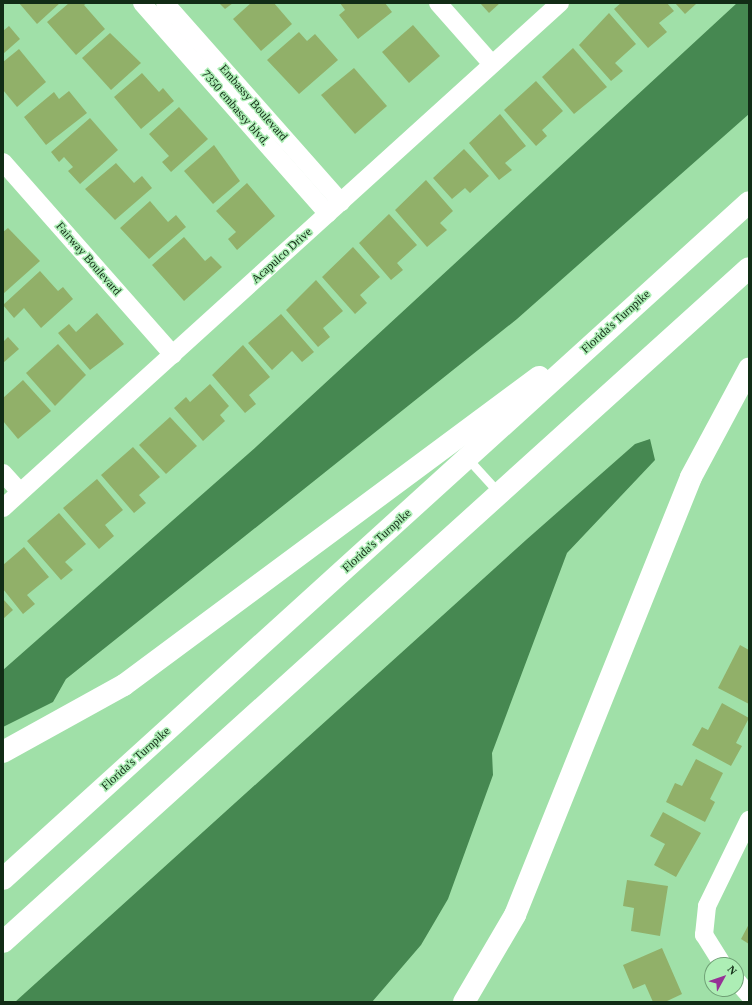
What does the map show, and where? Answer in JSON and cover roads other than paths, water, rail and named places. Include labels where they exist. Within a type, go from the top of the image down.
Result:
[{"type":"highway","name":"Florida's Turnpike","points":[[3,879],[468,459],[624,314],[749,202]]},
{"type":"highway","points":[[3,942],[749,268]]},
{"type":"highway","points":[[3,752],[124,685],[624,314]]},
{"type":"highway","points":[[464,1002],[515,915],[691,477],[749,369]]},
{"type":"street","name":"7350 embassy blvd.","points":[[142,3],[334,208]]},
{"type":"street","name":"Embassy Boulevard","points":[[165,3],[334,208]]},
{"type":"street","points":[[438,3],[492,64]]},
{"type":"street","name":"Acapulco Drive","points":[[3,508],[560,3]]},
{"type":"street","name":"Fairway Boulevard","points":[[3,162],[173,355]]},
{"type":"street","points":[[3,473],[20,492]]},
{"type":"street","points":[[717,957],[704,935],[707,906],[749,820]]},
{"type":"lane","points":[[468,459],[499,493]]}]
